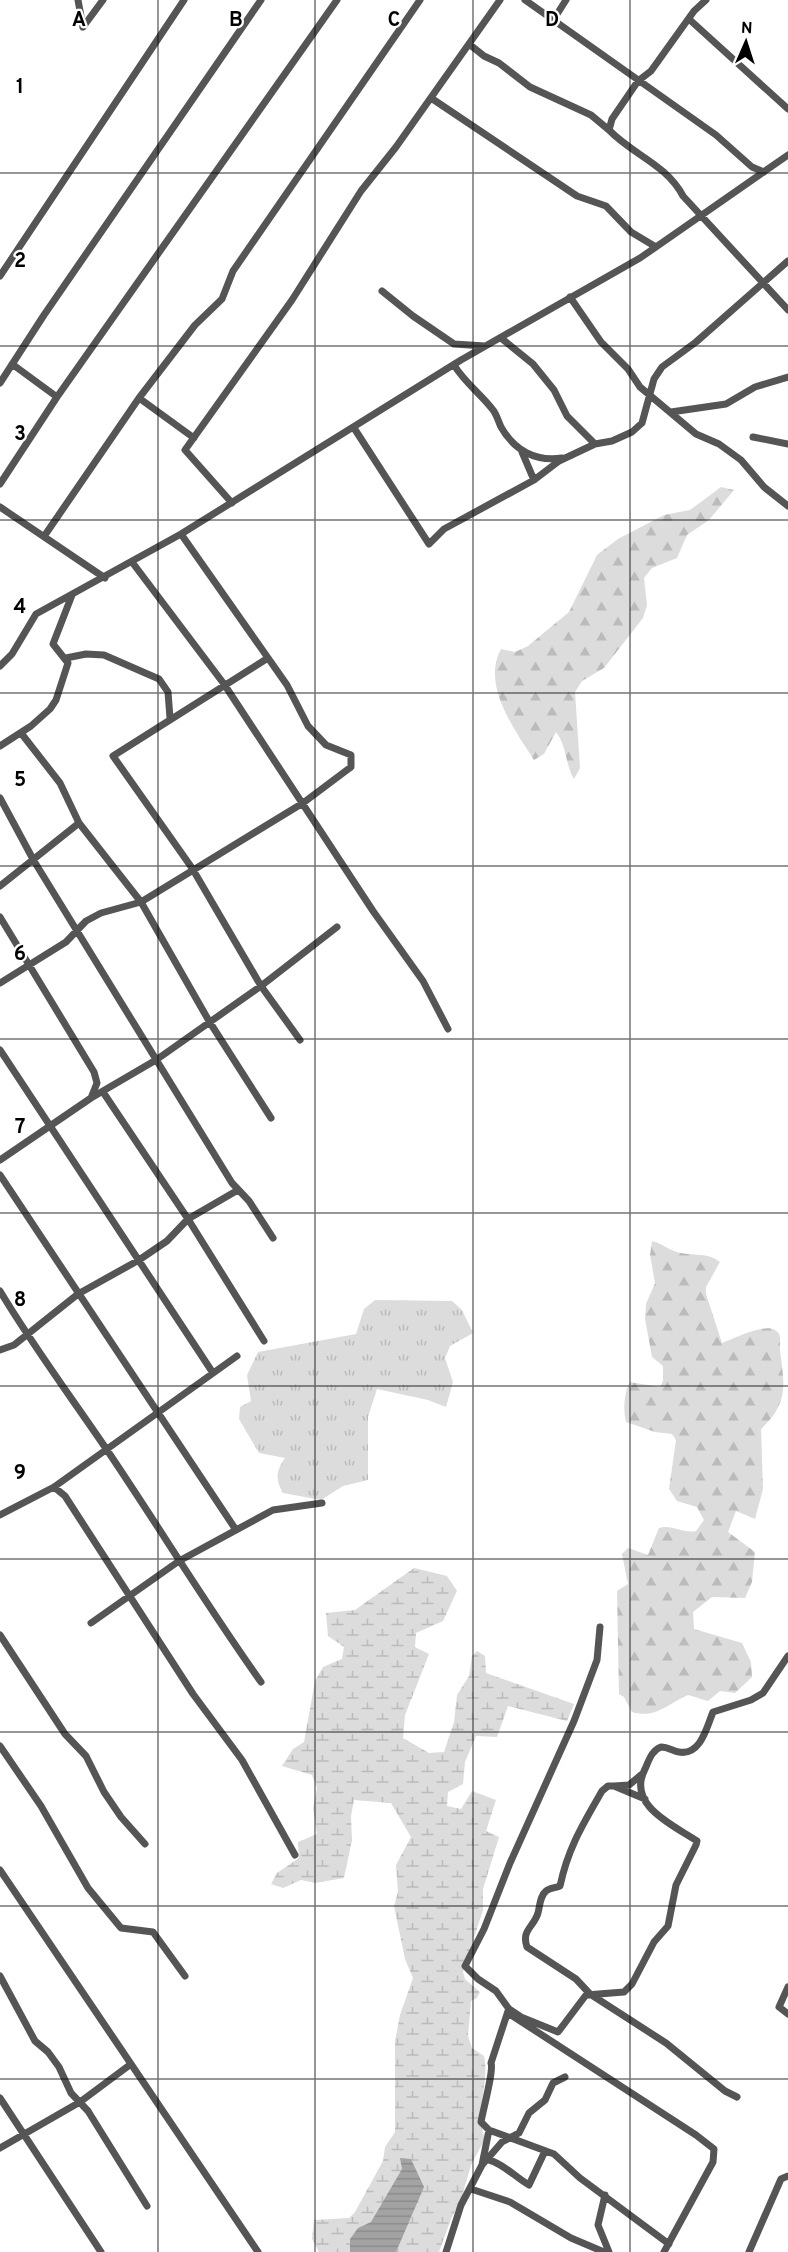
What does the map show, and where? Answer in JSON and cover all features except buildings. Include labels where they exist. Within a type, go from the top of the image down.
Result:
[{"type":"street","points":[[78,0],[83,27],[103,0]]},
{"type":"street","points":[[0,276],[184,0]]},
{"type":"street","points":[[0,383],[261,0]]},
{"type":"street","points":[[0,484],[57,397],[337,0]]},
{"type":"street","points":[[45,535],[139,398],[195,325],[222,299],[233,271],[420,0]]},
{"type":"street","points":[[232,503],[185,450],[292,300],[361,191],[431,98],[500,0]]},
{"type":"street","points":[[525,0],[716,135],[746,162],[764,172]]},
{"type":"street","points":[[554,19],[566,0]]},
{"type":"street","points":[[609,130],[612,119],[638,81],[651,71],[690,20],[694,11],[706,0]]},
{"type":"street","points":[[690,20],[788,109]]},
{"type":"street","points":[[469,44],[530,87],[591,115],[621,142],[675,180],[683,196],[703,215],[788,310]]},
{"type":"street","points":[[431,98],[577,196],[606,206],[631,232],[656,247]]},
{"type":"street","points":[[0,666],[12,654],[36,614],[105,578],[181,534],[454,365],[656,247],[788,155]]},
{"type":"street","points":[[354,428],[429,544],[444,529],[534,480],[571,456],[595,444],[621,437],[642,423],[650,395],[662,367],[696,342],[788,261]]},
{"type":"street","points":[[382,291],[454,344],[487,346]]},
{"type":"street","points":[[570,297],[601,342],[650,395],[696,434],[719,444],[741,460],[764,487],[788,506]]},
{"type":"street","points":[[501,338],[533,364],[554,390],[567,416],[595,444]]},
{"type":"street","points":[[12,364],[57,397]]},
{"type":"street","points":[[454,365],[462,378],[496,413],[511,442],[522,452],[532,457],[571,456]]},
{"type":"street","points":[[671,412],[726,404],[755,387],[788,377]]},
{"type":"street","points":[[139,398],[194,438]]},
{"type":"street","points":[[753,437],[788,444]]},
{"type":"street","points":[[522,452],[534,480]]},
{"type":"street","points":[[0,507],[45,535],[105,578]]},
{"type":"street","points":[[0,983],[66,942],[76,930],[101,913],[141,902],[192,868],[303,803],[351,767],[352,758],[348,753],[326,745],[308,726],[287,685],[181,534]]},
{"type":"street","points":[[132,562],[224,684],[423,981],[448,1029]]},
{"type":"street","points":[[0,746],[42,717],[56,699],[68,669],[66,658],[55,649],[53,644],[72,596]]},
{"type":"street","points":[[66,658],[91,653],[104,655],[159,679],[168,692],[171,718]]},
{"type":"street","points":[[268,658],[113,756],[192,868],[261,986],[300,1040]]},
{"type":"street","points":[[21,733],[60,783],[80,823],[141,902],[209,1021],[271,1118]]},
{"type":"street","points":[[0,798],[34,861],[156,1060],[238,1190],[273,1238]]},
{"type":"street","points":[[0,886],[80,823]]},
{"type":"street","points":[[0,917],[94,1072],[97,1083],[91,1098]]},
{"type":"street","points":[[0,1160],[91,1098],[156,1060],[261,986],[337,927]]},
{"type":"street","points":[[0,1050],[213,1373]]},
{"type":"street","points":[[103,1092],[188,1219],[264,1341]]},
{"type":"street","points":[[0,1175],[236,1530]]},
{"type":"street","points":[[0,1350],[27,1336],[78,1294],[139,1260],[167,1241],[188,1219],[238,1190]]},
{"type":"street","points":[[0,1291],[27,1336],[107,1450],[261,1682]]},
{"type":"street","points":[[0,1515],[54,1487],[237,1356]]},
{"type":"street","points":[[54,1487],[66,1496],[193,1694],[242,1760],[295,1855]]},
{"type":"street","points":[[92,1623],[179,1561],[273,1510],[322,1503]]},
{"type":"street","points":[[600,1627],[597,1660],[574,1721],[510,1863],[484,1929],[465,1966],[478,1979],[496,1990],[508,2011],[671,2118],[714,2149],[713,2162],[664,2252]]},
{"type":"street","points":[[0,1635],[65,1734],[86,1756],[104,1792],[121,1817],[145,1844]]},
{"type":"street","points":[[737,2097],[725,2091],[666,2043],[590,1994],[576,1979],[526,1947],[524,1940],[527,1926],[537,1916],[543,1895],[548,1888],[560,1886],[566,1857],[602,1791],[608,1786],[629,1785],[641,1775],[658,1748],[669,1747],[680,1752],[693,1750],[700,1742],[713,1712],[751,1700],[763,1693],[788,1656]]},
{"type":"street","points":[[0,1746],[41,1806],[88,1888],[121,1928],[153,1932],[185,1976]]},
{"type":"street","points":[[508,2011],[558,2032],[581,1998],[590,1994],[624,1992],[632,1984],[654,1942],[668,1926],[676,1886],[697,1841],[652,1811],[645,1799],[641,1775]]},
{"type":"street","points":[[614,1786],[645,1799]]},
{"type":"street","points":[[0,1870],[258,2252]]},
{"type":"street","points":[[0,1976],[35,2041],[48,2052],[71,2093],[80,2102],[147,2206]]},
{"type":"street","points":[[788,1987],[779,2007],[788,2014]]},
{"type":"street","points":[[508,2011],[491,2063],[493,2070],[484,2094],[481,2122],[489,2130],[554,2154],[580,2178],[669,2244]]},
{"type":"street","points":[[0,2148],[80,2102],[131,2064]]},
{"type":"street","points":[[446,2252],[461,2205],[486,2162],[502,2142],[519,2133],[529,2113],[545,2100],[553,2084],[565,2077]]},
{"type":"street","points":[[0,2098],[22,2135],[50,2172],[101,2252]]},
{"type":"street","points":[[486,2162],[489,2130]]},
{"type":"street","points":[[486,2162],[500,2163],[509,2174],[529,2185],[545,2151]]},
{"type":"street","points":[[749,2252],[781,2179],[788,2176]]},
{"type":"street","points":[[471,2189],[510,2202],[571,2238],[604,2252]]},
{"type":"street","points":[[605,2195],[598,2225],[609,2252]]},
{"type":"green space","points":[[721,487],[734,490],[709,520],[687,535],[677,558],[652,568],[644,578],[647,605],[643,618],[604,668],[582,681],[575,692],[580,768],[574,779],[560,737],[556,732],[544,754],[534,760],[510,721],[498,692],[495,677],[496,663],[501,649],[515,652],[528,646],[569,612],[597,555],[618,539],[664,515],[690,510]]},
{"type":"green space","points":[[652,1241],[674,1251],[709,1256],[720,1262],[706,1287],[706,1294],[722,1343],[756,1330],[770,1328],[775,1330],[780,1337],[783,1384],[780,1403],[770,1420],[761,1429],[763,1489],[755,1519],[736,1511],[728,1532],[755,1552],[752,1582],[745,1598],[712,1597],[693,1612],[694,1629],[742,1643],[751,1662],[752,1677],[735,1693],[720,1691],[708,1701],[688,1695],[661,1710],[640,1714],[632,1712],[624,1697],[619,1694],[617,1591],[628,1584],[622,1554],[628,1548],[648,1555],[659,1528],[696,1531],[704,1520],[697,1507],[677,1501],[669,1489],[676,1440],[672,1434],[655,1432],[626,1422],[625,1418],[625,1396],[630,1382],[660,1387],[663,1381],[663,1366],[652,1357],[645,1319],[646,1304],[655,1283],[650,1255]]},
{"type":"green space","points":[[375,1300],[452,1301],[462,1310],[473,1333],[450,1346],[445,1358],[453,1382],[446,1407],[428,1400],[377,1389],[368,1417],[368,1480],[343,1486],[321,1500],[283,1493],[278,1475],[285,1458],[259,1453],[239,1419],[240,1407],[251,1401],[247,1375],[258,1352],[356,1334],[364,1309]]},
{"type":"green space","points":[[414,1568],[447,1576],[457,1591],[443,1621],[416,1633],[415,1647],[429,1654],[405,1715],[403,1738],[429,1753],[444,1752],[454,1722],[457,1695],[469,1676],[472,1656],[477,1651],[485,1656],[486,1673],[574,1704],[567,1721],[508,1706],[497,1737],[476,1736],[465,1762],[463,1784],[448,1792],[447,1806],[461,1809],[472,1791],[496,1800],[486,1831],[499,1837],[483,1889],[483,1910],[463,1972],[465,1979],[480,1992],[477,1998],[471,2001],[468,2036],[472,2048],[484,2056],[485,2076],[481,2118],[485,2139],[471,2165],[461,2200],[451,2219],[439,2252],[319,2252],[312,2239],[314,2220],[349,2218],[355,2212],[383,2161],[385,2147],[395,2132],[395,2041],[400,2015],[413,1978],[405,1959],[394,1906],[398,1892],[396,1865],[411,1837],[391,1803],[354,1800],[351,1816],[352,1840],[344,1878],[315,1883],[301,1880],[283,1888],[271,1884],[277,1873],[299,1858],[298,1842],[317,1834],[313,1808],[317,1788],[312,1775],[282,1766],[293,1749],[304,1742],[315,1681],[323,1667],[342,1659],[344,1647],[328,1636],[326,1613],[355,1610]]},
{"type":"shaded area","points":[[400,2158],[411,2159],[424,2187],[396,2252],[350,2252],[350,2239],[358,2228],[371,2222],[402,2169]]}]
